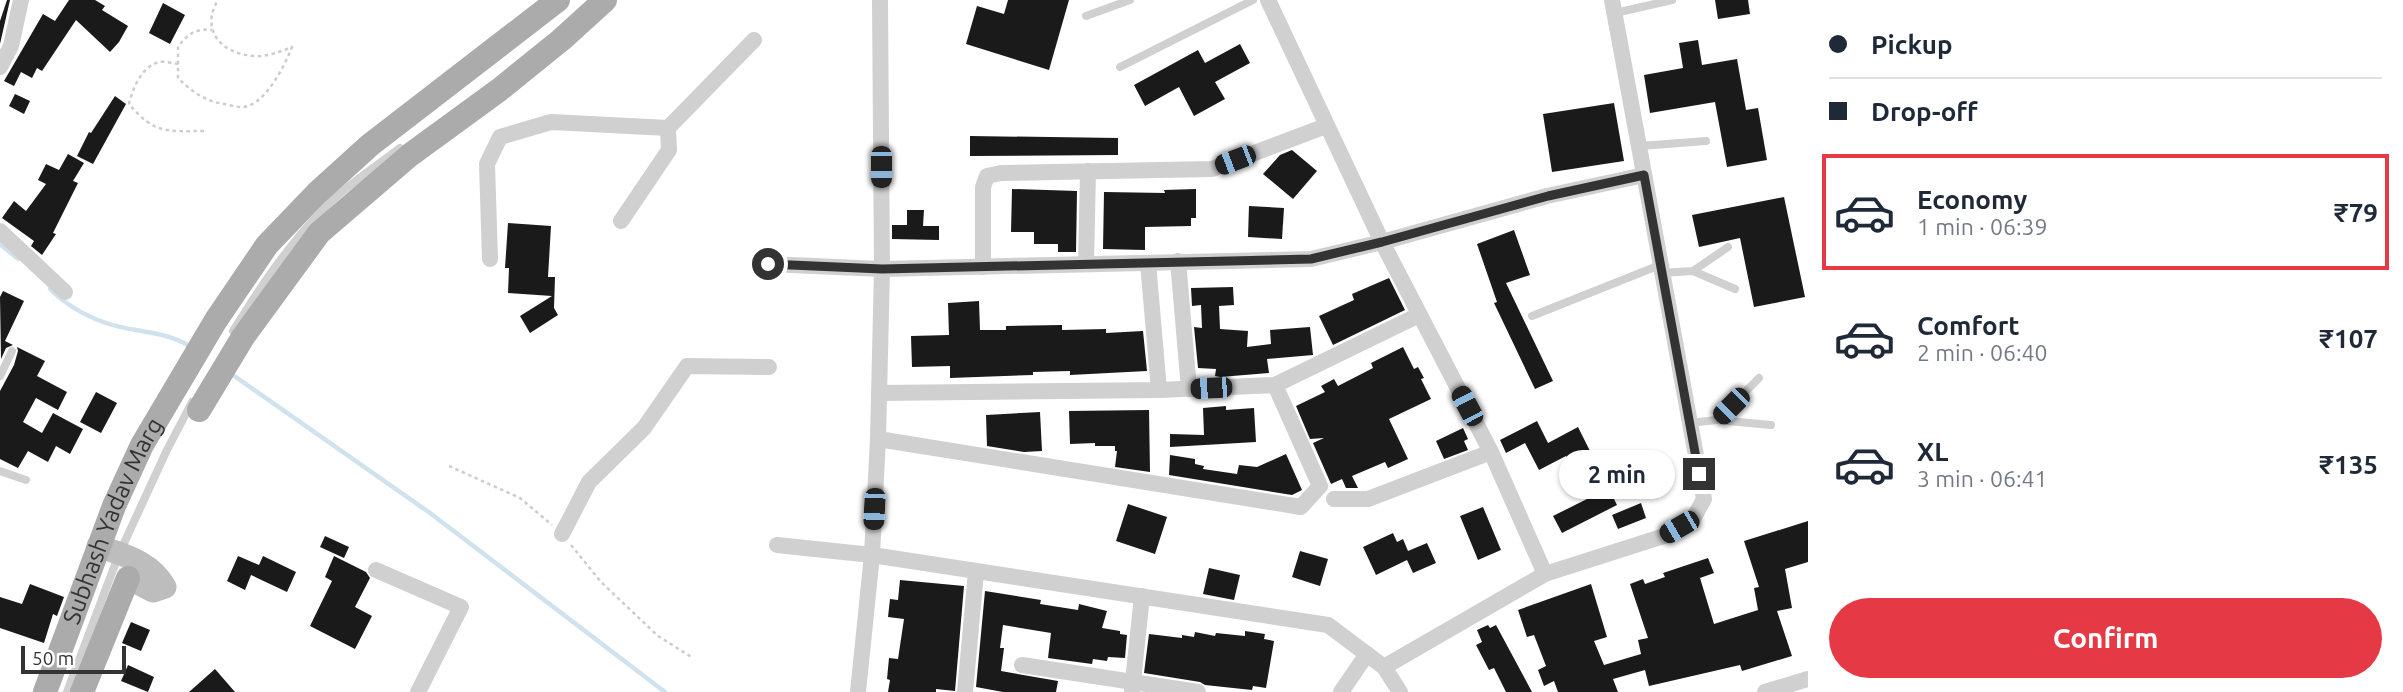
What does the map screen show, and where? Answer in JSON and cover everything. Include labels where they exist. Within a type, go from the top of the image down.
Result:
[{"type":"main road","points":[[230,331],[267,245],[317,193],[370,145],[558,0]]},
{"type":"main road","points":[[230,331],[320,233],[410,155],[499,90],[605,0]]},
{"type":"main road","name":"Subhash Yadav Marg","points":[[45,692],[109,550],[142,446],[191,399],[230,331]]},
{"type":"main road","name":"Subhash Yadav Marg","points":[[82,692],[128,578]]},
{"type":"street","points":[[0,67],[10,46],[21,0]]},
{"type":"street","points":[[858,692],[872,555],[878,439],[882,269],[880,0]]},
{"type":"street","points":[[1268,0],[1382,242],[1491,452],[1545,574]]},
{"type":"street","points":[[1384,667],[1545,574],[1664,536],[1693,519],[1704,499],[1613,6]]},
{"type":"street","points":[[621,220],[669,150],[668,128],[754,40]]},
{"type":"street","points":[[490,259],[486,164],[500,137],[551,122],[668,128]]},
{"type":"street","points":[[982,267],[983,187],[987,176],[1001,173],[1212,169],[1326,126]]},
{"type":"street","points":[[1086,264],[1088,171]]},
{"type":"street","points":[[768,264],[882,269],[1311,259],[1548,196],[1644,175]]},
{"type":"street","points":[[0,231],[65,292]]},
{"type":"street","points":[[1178,261],[1189,389]]},
{"type":"street","points":[[1148,263],[1159,390]]},
{"type":"street","points":[[879,393],[1159,390],[1275,385],[1419,315]]},
{"type":"street","points":[[562,534],[589,482],[644,428],[687,366],[769,367]]},
{"type":"street","points":[[878,439],[1301,507],[1320,485],[1275,385]]},
{"type":"street","points":[[1334,499],[1368,499],[1491,452]]},
{"type":"street","points":[[777,545],[872,555],[1328,625],[1384,667],[1400,692]]},
{"type":"street","points":[[109,550],[136,559],[159,576],[165,587],[153,591],[128,578]]},
{"type":"street","points":[[376,570],[461,607],[418,692]]},
{"type":"street","points":[[965,692],[976,572]]},
{"type":"street","points":[[1132,687],[1142,596]]},
{"type":"street","points":[[1341,692],[1367,654]]},
{"type":"street","points":[[1022,665],[1132,687],[1198,692]]},
{"type":"street","points":[[1765,692],[1808,679]]},
{"type":"lane","points":[[1086,16],[1130,0]]},
{"type":"lane","points":[[1120,67],[1253,0]]},
{"type":"lane","points":[[1613,6],[1672,0]]},
{"type":"lane","points":[[230,331],[321,211],[411,141]]},
{"type":"lane","points":[[1640,146],[1706,141]]},
{"type":"lane","points":[[1693,271],[1728,247]]},
{"type":"lane","points":[[1532,316],[1661,269],[1693,271],[1735,289]]},
{"type":"lane","points":[[0,376],[12,351]]},
{"type":"lane","points":[[1717,420],[1759,379]]},
{"type":"lane","points":[[1689,423],[1717,420],[1771,425]]},
{"type":"lane","points":[[0,471],[26,480]]},
{"type":"lane","points":[[67,692],[109,550]]},
{"type":"path","points":[[212,30],[195,30],[178,46],[178,78],[190,90],[205,98],[243,108],[260,99],[282,71],[292,47],[272,54],[252,56],[220,44],[209,19],[218,0]]},
{"type":"path","points":[[178,64],[159,62],[144,72],[134,86],[129,104],[143,120],[163,131],[204,131]]},
{"type":"path","points":[[449,466],[520,498],[562,534],[601,582],[658,636],[693,658]]},
{"type":"building","points":[[7,0],[10,0],[0,44],[0,21]]},
{"type":"building","points":[[69,0],[95,0],[105,6],[102,10],[128,26],[119,42],[110,52],[76,20],[42,71],[37,68],[32,78],[21,72],[14,86],[4,81],[43,14],[55,21]]},
{"type":"building","points":[[1008,0],[1069,0],[1049,70],[966,44],[977,6],[1004,14]]},
{"type":"building","points":[[1715,0],[1748,0],[1750,14],[1718,19]]},
{"type":"building","points":[[163,3],[185,15],[170,44],[149,33]]},
{"type":"building","points":[[1698,40],[1702,65],[1737,59],[1746,110],[1758,108],[1767,160],[1727,167],[1715,102],[1650,113],[1644,75],[1683,68],[1679,43]]},
{"type":"building","points":[[1240,44],[1250,63],[1215,82],[1225,99],[1194,116],[1179,87],[1145,106],[1134,85],[1198,50],[1205,63]]},
{"type":"building","points":[[15,94],[30,101],[24,114],[9,106]]},
{"type":"building","points":[[115,96],[126,104],[93,164],[77,156],[89,132],[91,133]]},
{"type":"building","points":[[1614,103],[1624,161],[1552,172],[1543,114]]},
{"type":"building","points":[[970,136],[1118,138],[1118,155],[970,156]]},
{"type":"building","points":[[1292,150],[1317,171],[1293,199],[1263,174],[1280,155]]},
{"type":"building","points":[[68,154],[84,163],[73,181],[78,183],[53,233],[56,234],[42,255],[31,246],[34,241],[2,218],[14,201],[26,211],[46,184],[38,180],[46,164],[59,170]]},
{"type":"building","points":[[1012,189],[1077,191],[1076,252],[1058,252],[1058,244],[1034,244],[1034,232],[1011,232]]},
{"type":"building","points":[[1196,189],[1196,218],[1191,218],[1191,226],[1145,227],[1145,250],[1103,249],[1104,192],[1165,193],[1164,190]]},
{"type":"building","points":[[1784,197],[1805,297],[1754,307],[1740,238],[1699,247],[1692,215]]},
{"type":"building","points":[[1249,206],[1284,208],[1282,239],[1248,237]]},
{"type":"building","points":[[907,210],[924,210],[923,226],[939,226],[939,240],[892,239],[892,225],[907,225]]},
{"type":"building","points":[[508,223],[551,226],[548,277],[555,277],[554,308],[558,315],[530,333],[520,316],[552,296],[508,293],[509,268],[505,268]]},
{"type":"building","points":[[1514,230],[1530,275],[1506,283],[1553,381],[1535,389],[1494,303],[1497,302],[1477,244]]},
{"type":"building","points":[[1389,278],[1405,310],[1333,345],[1319,316],[1354,300],[1352,294]]},
{"type":"building","points":[[1233,287],[1234,305],[1219,306],[1220,329],[1248,331],[1247,347],[1271,344],[1270,330],[1310,327],[1313,355],[1267,359],[1269,373],[1220,377],[1215,376],[1216,369],[1198,368],[1194,327],[1202,328],[1201,305],[1192,306],[1191,288]]},
{"type":"building","points":[[3,291],[24,301],[5,341],[13,345],[6,348],[1,359],[0,297]]},
{"type":"building","points":[[979,301],[980,330],[1006,330],[1006,326],[1062,325],[1062,330],[1106,329],[1106,333],[1143,331],[1147,371],[1070,375],[1070,371],[1033,372],[1033,375],[950,378],[950,366],[912,367],[911,336],[949,335],[948,303]]},
{"type":"building","points":[[17,347],[45,361],[37,376],[67,392],[58,410],[36,398],[23,422],[42,433],[53,413],[83,429],[70,454],[56,446],[48,462],[28,451],[18,468],[0,459],[0,391],[14,365]]},
{"type":"building","points":[[1403,347],[1414,369],[1418,367],[1424,378],[1421,379],[1431,399],[1389,419],[1408,459],[1388,468],[1385,462],[1352,476],[1358,488],[1346,488],[1342,479],[1331,484],[1313,443],[1324,438],[1310,439],[1296,406],[1325,392],[1321,386],[1334,379],[1338,386],[1373,368],[1371,363]]},
{"type":"building","points":[[96,392],[117,403],[101,433],[80,422]]},
{"type":"building","points":[[1226,406],[1226,410],[1254,408],[1256,442],[1170,447],[1170,434],[1204,435],[1203,408]]},
{"type":"building","points":[[1149,410],[1150,472],[1115,467],[1115,446],[1095,446],[1095,443],[1070,444],[1069,411]]},
{"type":"building","points":[[1040,412],[1042,451],[1024,452],[987,446],[986,415]]},
{"type":"building","points":[[1537,421],[1548,443],[1578,427],[1617,505],[1562,533],[1553,516],[1587,499],[1566,456],[1539,470],[1525,443],[1506,453],[1500,440]]},
{"type":"building","points":[[1463,428],[1468,439],[1464,441],[1468,450],[1444,459],[1436,441]]},
{"type":"building","points":[[1286,454],[1302,490],[1292,495],[1169,475],[1170,455],[1195,459],[1195,464],[1204,466],[1203,469],[1237,474],[1239,465],[1257,467]]},
{"type":"building","points":[[1641,503],[1646,518],[1618,529],[1612,515]]},
{"type":"building","points":[[1128,504],[1167,517],[1155,554],[1116,541]]},
{"type":"building","points":[[1483,507],[1501,550],[1478,560],[1460,516]]},
{"type":"building","points":[[1808,521],[1808,562],[1785,569],[1792,608],[1777,611],[1792,656],[1742,671],[1740,665],[1649,686],[1645,670],[1613,679],[1618,692],[1558,692],[1554,681],[1544,686],[1538,670],[1546,666],[1534,635],[1527,637],[1518,610],[1591,584],[1607,637],[1594,641],[1604,665],[1641,654],[1638,640],[1648,638],[1630,584],[1643,579],[1645,584],[1665,577],[1663,573],[1708,558],[1714,573],[1700,578],[1714,624],[1758,610],[1754,588],[1759,587],[1744,541]]},
{"type":"building","points":[[1393,533],[1397,542],[1403,539],[1408,551],[1427,543],[1436,563],[1413,573],[1407,560],[1376,575],[1363,547]]},
{"type":"building","points":[[325,536],[349,547],[344,558],[320,547]]},
{"type":"building","points":[[1300,551],[1328,559],[1320,586],[1292,577]]},
{"type":"building","points":[[238,556],[259,565],[263,556],[296,572],[287,592],[251,575],[245,590],[227,581]]},
{"type":"building","points":[[334,556],[366,572],[370,578],[355,607],[372,616],[355,649],[310,626],[332,581],[325,577]]},
{"type":"building","points":[[1209,568],[1240,575],[1234,600],[1203,594]]},
{"type":"building","points":[[900,580],[964,586],[955,691],[936,689],[936,692],[888,692],[889,658],[898,659],[904,619],[888,617],[890,599],[898,600]]},
{"type":"building","points":[[30,584],[64,597],[57,616],[53,614],[44,643],[0,628],[0,597],[22,604]]},
{"type":"building","points":[[985,591],[1041,600],[1040,604],[1078,610],[1079,604],[1107,611],[1102,628],[1127,635],[1125,658],[1108,657],[1107,661],[1093,659],[1092,664],[1048,658],[1051,633],[1003,625],[1001,671],[1058,681],[1056,692],[1003,692],[976,687]]},
{"type":"building","points":[[131,622],[150,630],[141,651],[122,643]]},
{"type":"building","points":[[1488,625],[1490,628],[1496,625],[1532,692],[1506,692],[1494,668],[1489,670],[1476,645],[1482,642],[1477,630]]},
{"type":"building","points":[[1245,631],[1265,634],[1264,639],[1274,641],[1266,688],[1253,686],[1252,690],[1205,685],[1144,673],[1149,634],[1182,638],[1182,635],[1194,637],[1195,632],[1215,636],[1216,633],[1245,636]]},
{"type":"building","points":[[128,665],[154,677],[148,692],[121,681]]},
{"type":"building","points":[[215,669],[235,692],[189,692]]},
{"type":"waterway","points":[[0,244],[18,259]]},
{"type":"waterway","points":[[50,289],[69,305],[98,320],[171,337],[191,347]]},
{"type":"waterway","points":[[230,373],[430,513],[665,692]]},
{"type":"route","points":[[768,264],[882,269],[1311,259],[1548,196],[1644,175],[1699,474]]}]
